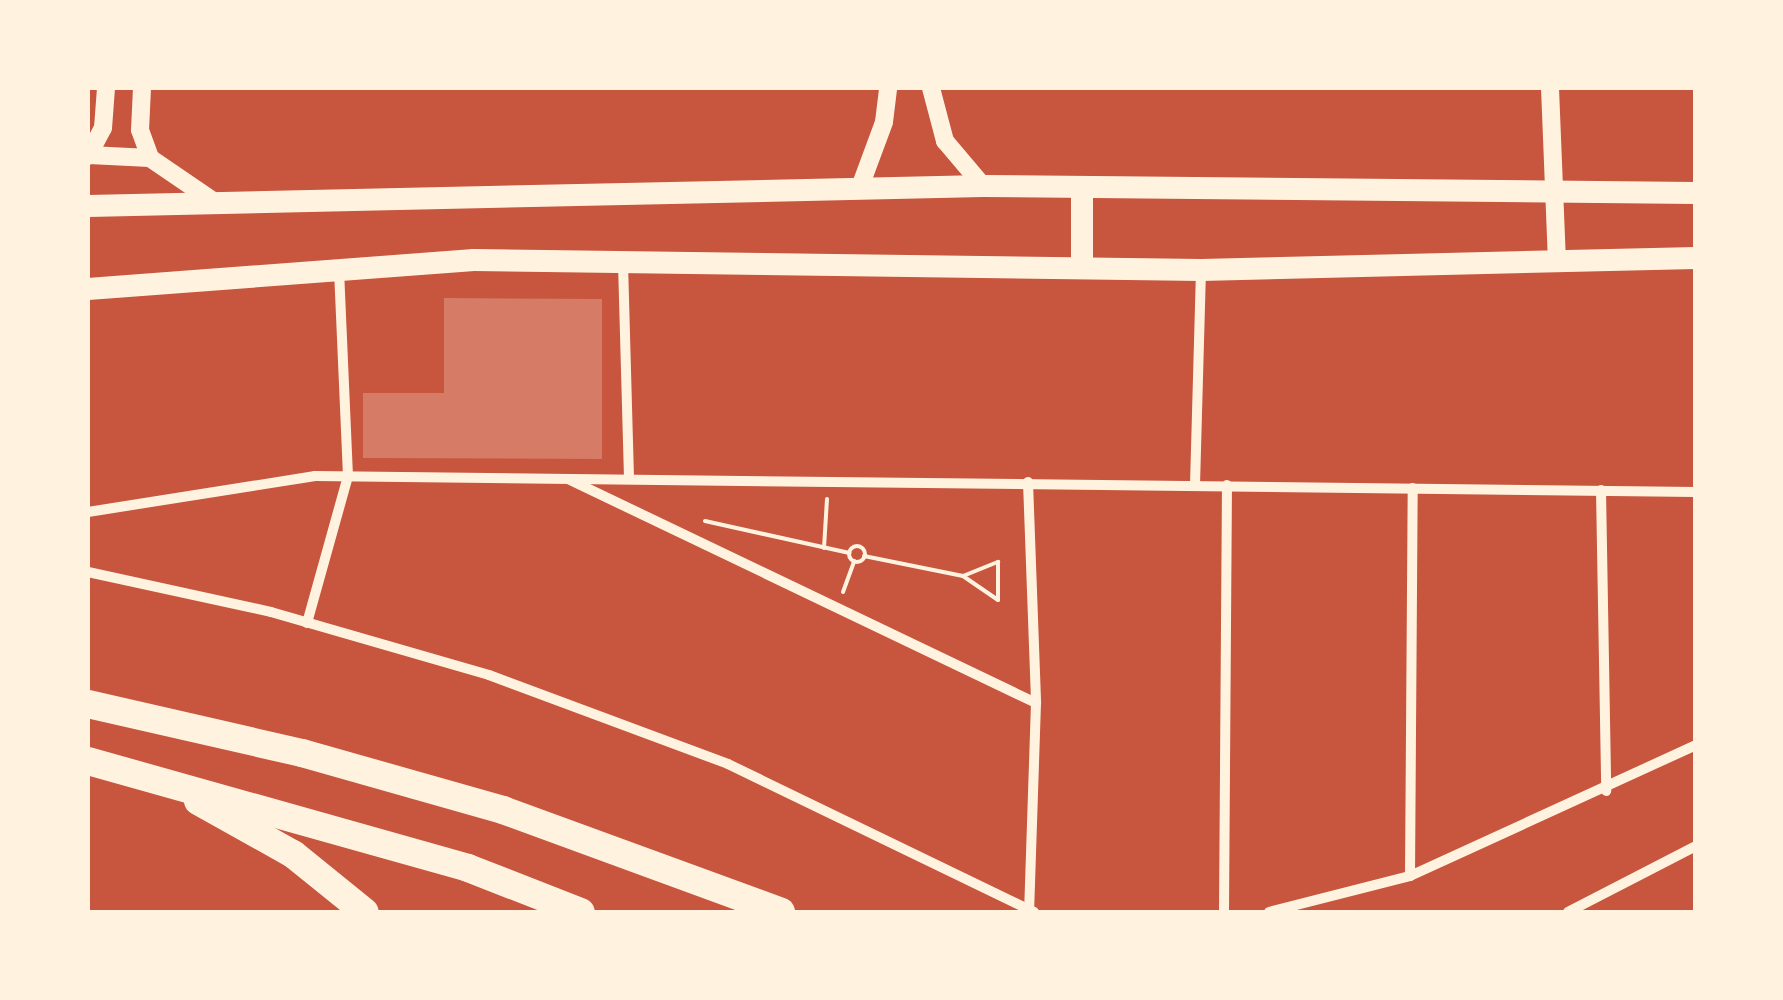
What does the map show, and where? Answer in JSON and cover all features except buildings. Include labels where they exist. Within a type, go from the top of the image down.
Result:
[{"type":"highway","points":[[88,704],[302,753],[503,810],[781,912]]},
{"type":"highway","points":[[88,761],[468,868],[582,912]]},
{"type":"highway","points":[[158,778],[293,854],[364,912]]},
{"type":"main road","points":[[88,206],[982,186],[1554,196],[1696,193]]},
{"type":"main road","points":[[1082,190],[1082,268]]},
{"type":"main road","points":[[88,288],[339,266],[623,262],[1202,270],[1696,258]]},
{"type":"street","points":[[106,88],[102,128],[88,156],[150,158],[219,205]]},
{"type":"street","points":[[142,88],[140,130],[150,158]]},
{"type":"street","points":[[860,187],[884,122],[888,88]]},
{"type":"street","points":[[931,88],[946,141],[982,186]]},
{"type":"street","points":[[1550,88],[1557,261]]},
{"type":"street","points":[[623,262],[629,476]]},
{"type":"street","points":[[307,623],[348,476],[339,266]]},
{"type":"street","points":[[1195,485],[1202,270]]},
{"type":"street","points":[[88,512],[348,476],[629,476],[1696,492]]},
{"type":"street","points":[[563,476],[1036,703]]},
{"type":"street","points":[[88,572],[307,623],[489,676],[728,764],[1031,911],[1036,703],[1028,482]]},
{"type":"street","points":[[1224,912],[1227,485]]},
{"type":"street","points":[[1410,876],[1413,488]]},
{"type":"street","points":[[1601,490],[1606,790]]},
{"type":"street","points":[[1269,912],[1410,876],[1606,790],[1696,745]]},
{"type":"street","points":[[1568,912],[1696,846]]},
{"type":"path","points":[[824,548],[828,479]]},
{"type":"path","points":[[705,521],[848,553],[854,562]]},
{"type":"path","points":[[848,553],[858,546],[864,556]]},
{"type":"path","points":[[843,592],[854,562],[864,556],[963,576],[998,600],[998,562],[963,576]]}]
